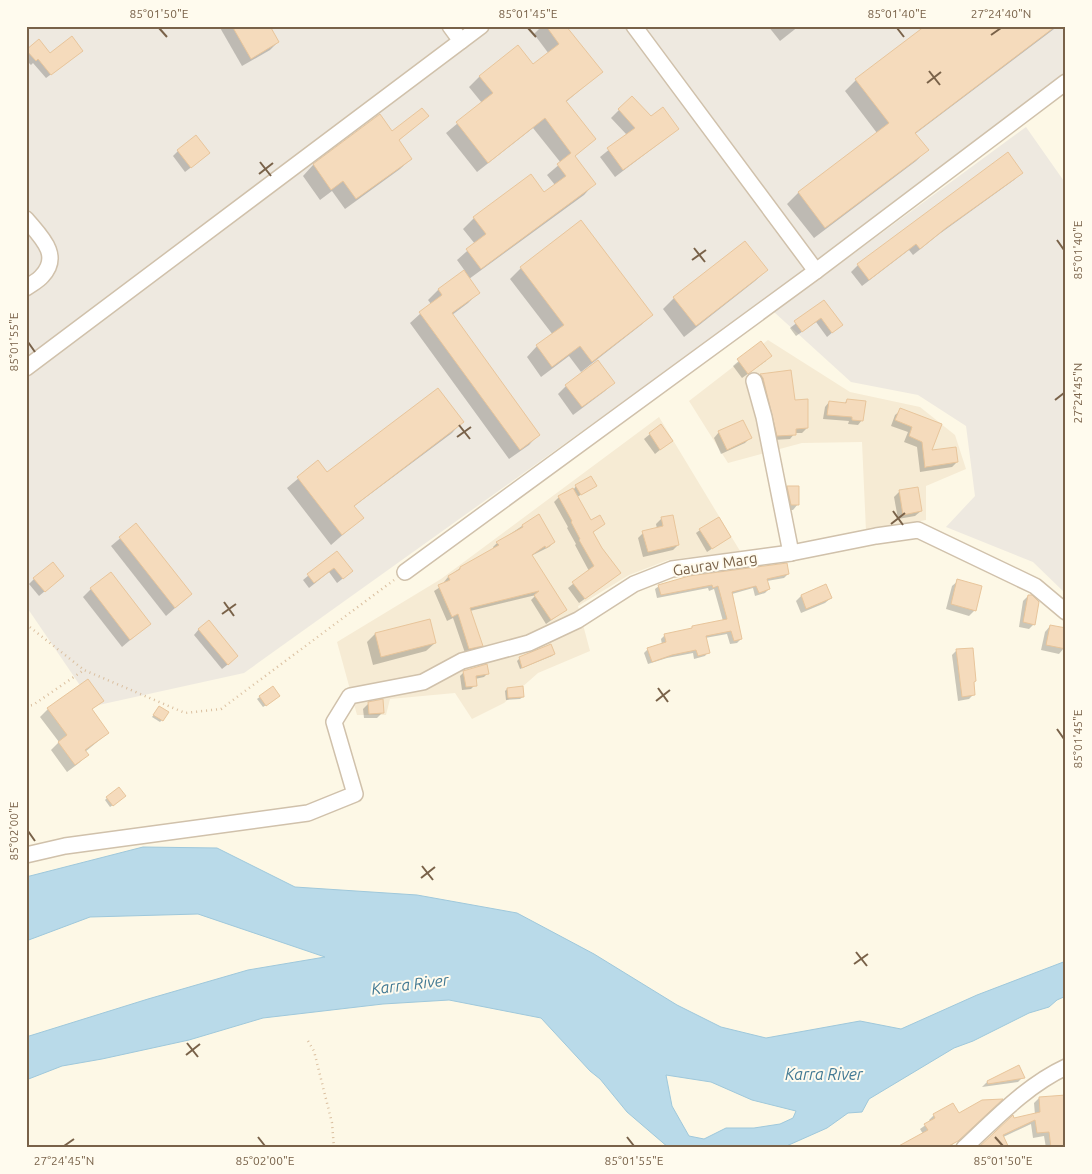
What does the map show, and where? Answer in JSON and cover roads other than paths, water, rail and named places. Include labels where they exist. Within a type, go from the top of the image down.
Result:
[{"type":"street","points":[[450,26],[461,41]]},
{"type":"street","points":[[26,368],[481,26]]},
{"type":"street","points":[[634,26],[816,271]]},
{"type":"street","points":[[405,572],[816,271],[1066,82]]},
{"type":"street","points":[[26,219],[49,247],[50,263],[42,276],[26,288]]},
{"type":"street","points":[[754,381],[764,417],[792,553]]},
{"type":"street","name":"Gaurav Marg","points":[[26,855],[65,846],[308,813],[355,794],[334,722],[350,696],[423,682],[462,661],[529,643],[578,620],[634,584],[672,569],[792,553],[876,536],[918,530],[1035,586],[1066,612]]},
{"type":"street","points":[[964,1148],[1024,1094],[1051,1073],[1066,1067]]},
{"type":"water","name":"Karra River","points":[[143,847],[217,848],[295,887],[417,895],[517,913],[594,954],[677,1005],[721,1027],[766,1038],[860,1021],[901,1029],[977,995],[1066,961],[1066,996],[1057,1000],[1049,1007],[1029,1013],[973,1041],[954,1048],[869,1099],[862,1112],[848,1113],[827,1128],[782,1148],[669,1148],[627,1112],[600,1079],[590,1071],[541,1018],[449,1000],[383,1004],[263,1018],[189,1040],[62,1066],[26,1080],[26,1037],[248,970],[325,957],[198,914],[90,917],[26,941],[26,877]],"holes":[[[666,1075],[711,1082],[752,1100],[796,1111],[793,1118],[780,1124],[754,1128],[726,1128],[704,1139],[689,1136],[672,1106]]]}]
